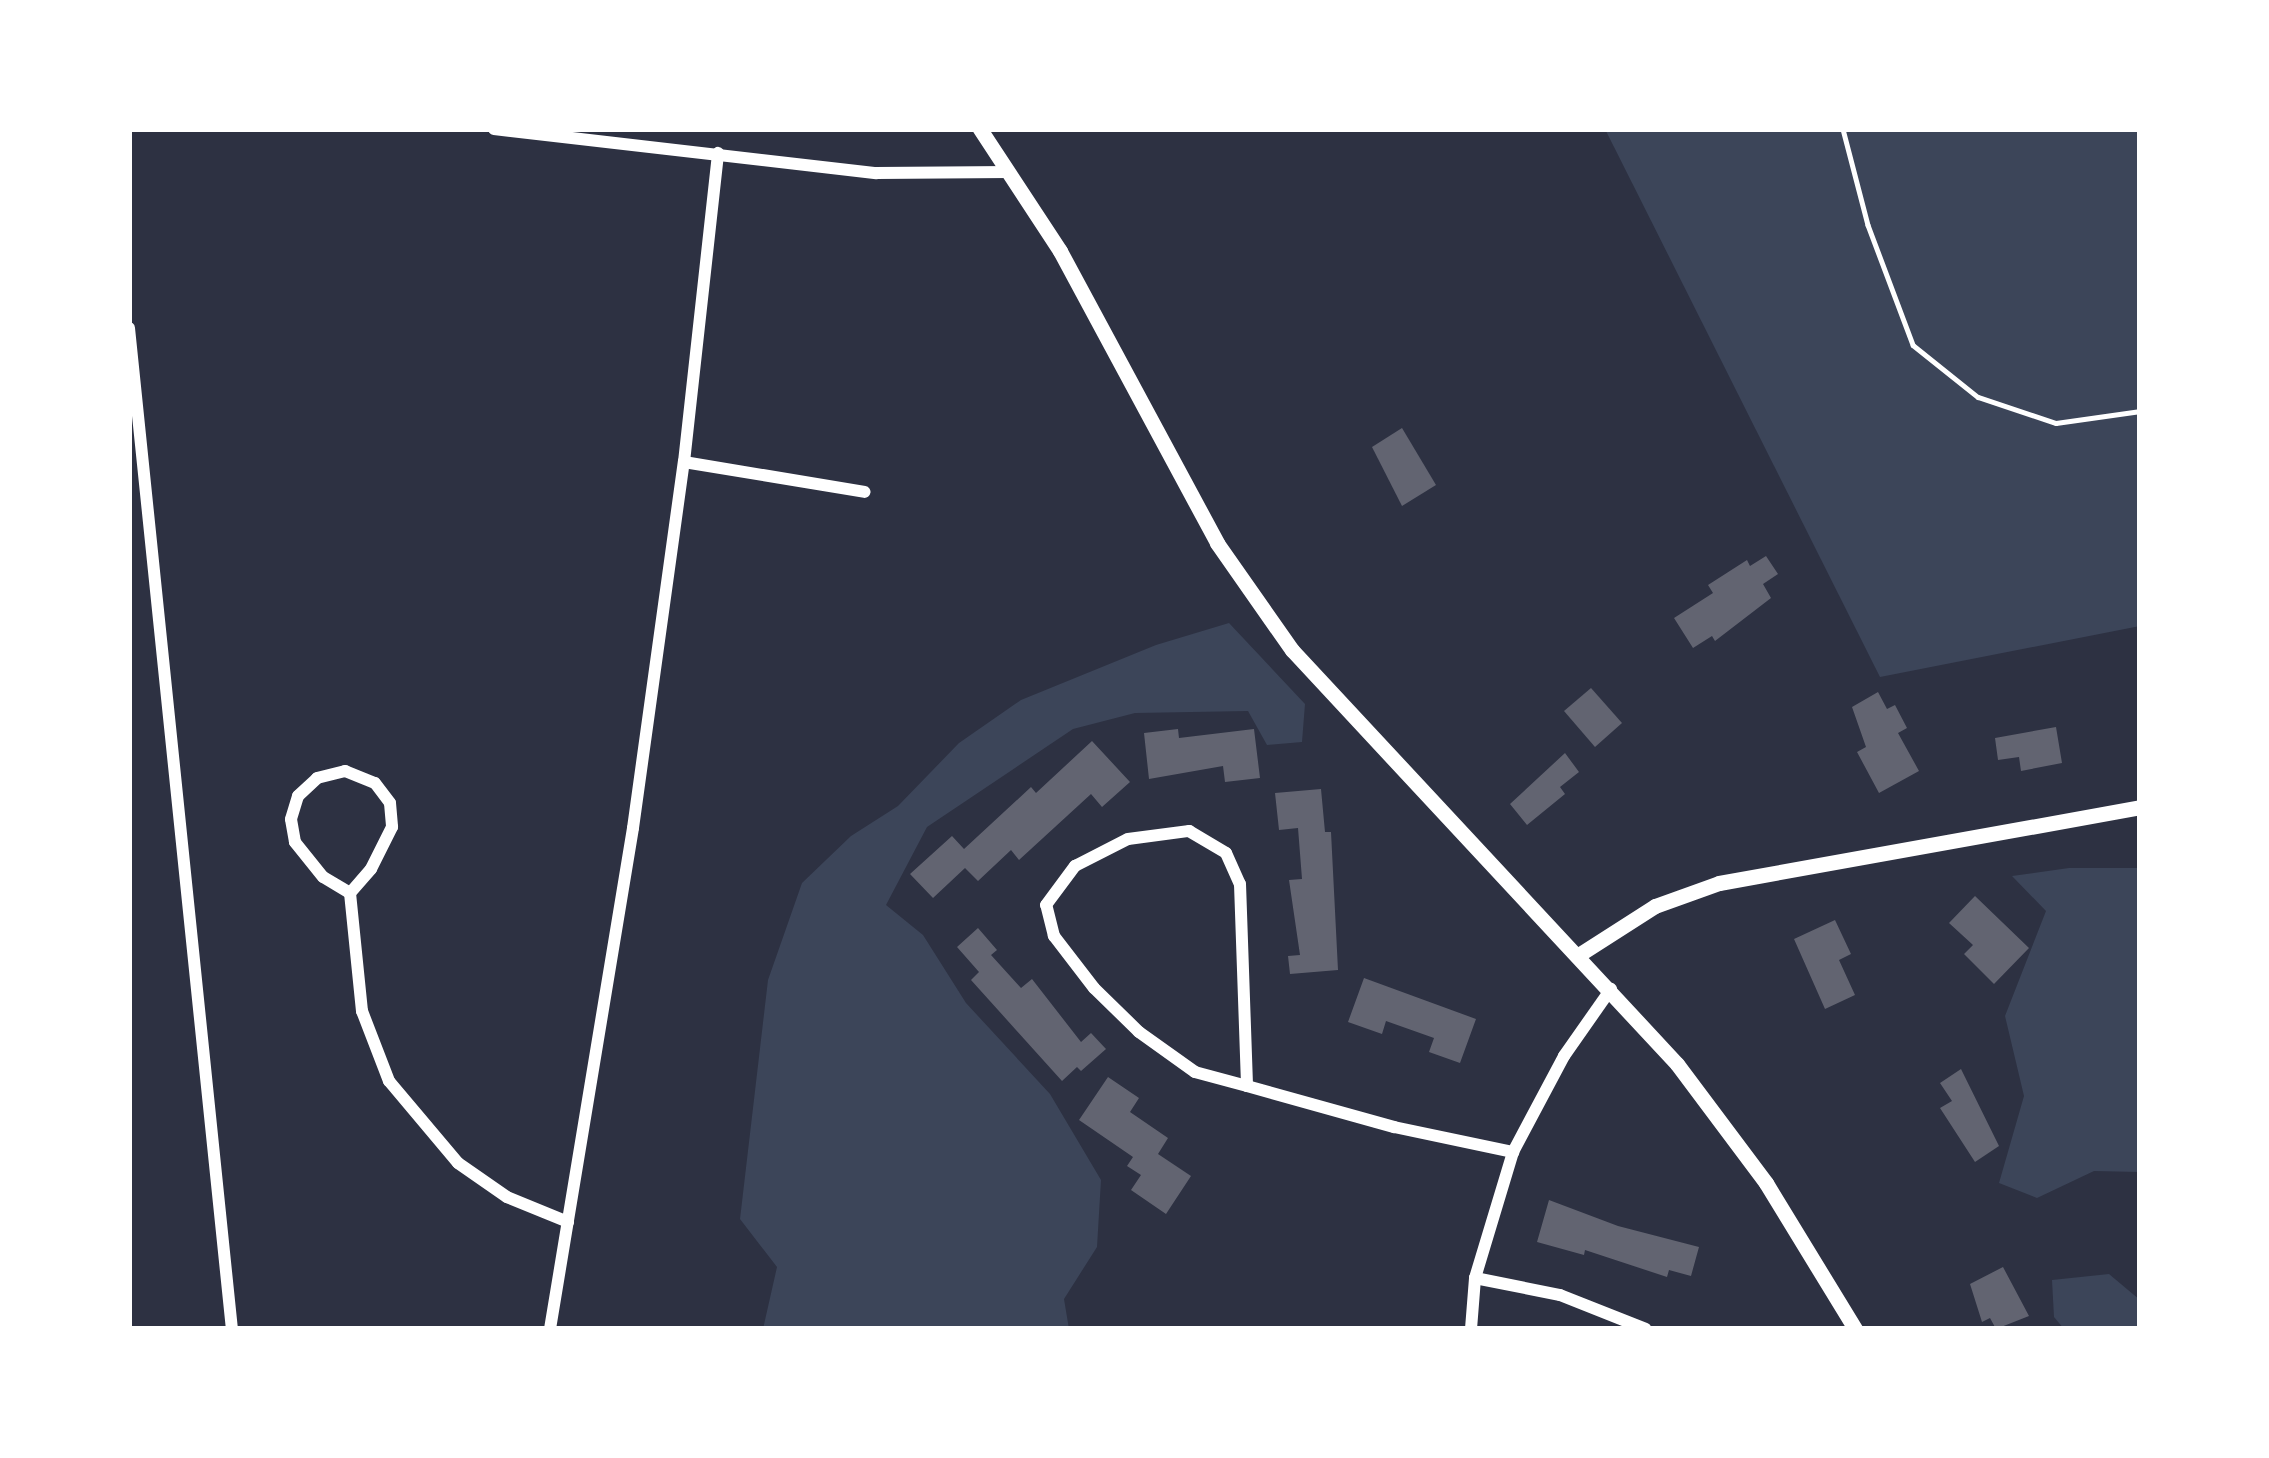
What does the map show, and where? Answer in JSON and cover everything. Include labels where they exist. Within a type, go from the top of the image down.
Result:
[{"type":"street","points":[[494,129],[907,175],[1009,172]]},
{"type":"street","points":[[980,129],[1060,251],[1217,543],[1292,650],[1580,954],[1723,1120],[1855,1329]]},
{"type":"street","points":[[550,1329],[633,828],[684,462],[718,153]]},
{"type":"street","points":[[129,328],[232,1328]]},
{"type":"street","points":[[684,462],[865,491]]},
{"type":"street","points":[[350,893],[323,877],[309,860],[295,842],[291,819],[298,796],[316,778],[345,771],[375,782],[390,803],[392,826],[371,868],[350,893],[362,1011],[389,1081],[458,1162],[507,1198],[568,1222]]},
{"type":"street","points":[[1580,954],[1655,906],[1719,884],[2140,808]]},
{"type":"street","points":[[1247,1086],[1240,884],[1226,853],[1189,831],[1128,839],[1076,866],[1046,905],[1054,936],[1094,988],[1139,1032],[1195,1072],[1394,1127],[1513,1152]]},
{"type":"street","points":[[1471,1329],[1475,1278],[1513,1152],[1564,1056],[1611,989]]},
{"type":"street","points":[[1475,1278],[1560,1295],[1646,1329]]},
{"type":"path","points":[[1843,129],[1868,225],[1912,345],[1978,397],[2056,423],[2140,411]]},
{"type":"shaded area","points":[[1605,129],[2140,129],[2140,626],[1880,677]]},
{"type":"shaded area","points":[[1229,623],[1305,704],[1302,742],[1267,745],[1248,711],[1135,713],[1073,729],[927,827],[886,905],[923,935],[966,1003],[1050,1094],[1101,1180],[1097,1247],[1064,1299],[1069,1329],[763,1329],[777,1267],[740,1219],[768,980],[802,883],[851,836],[898,806],[959,743],[1021,700],[1156,645]]},
{"type":"shaded area","points":[[2069,868],[2140,868],[2140,1172],[2094,1171],[2037,1198],[1999,1183],[2024,1096],[2005,1016],[2046,911],[2012,876]]},
{"type":"shaded area","points":[[2109,1274],[2140,1300],[2140,1329],[2064,1329],[2054,1317],[2052,1280]]},
{"type":"building","points":[[1402,428],[1436,485],[1402,506],[1372,447]]},
{"type":"building","points":[[1766,556],[1778,574],[1763,584],[1771,598],[1715,641],[1712,636],[1693,648],[1674,618],[1713,593],[1708,585],[1747,560],[1750,566]]},
{"type":"building","points":[[1591,688],[1622,723],[1595,747],[1564,711]]},
{"type":"building","points":[[1878,692],[1887,709],[1895,705],[1907,728],[1898,733],[1919,771],[1879,793],[1857,752],[1866,747],[1852,707]]},
{"type":"building","points":[[2056,727],[2062,763],[2021,771],[2019,757],[1998,760],[1995,738]]},
{"type":"building","points":[[1178,729],[1179,738],[1254,729],[1260,778],[1225,782],[1223,766],[1149,779],[1144,733]]},
{"type":"building","points":[[1092,741],[1130,782],[1102,807],[1091,794],[1019,860],[1011,850],[978,881],[965,868],[933,898],[910,874],[952,836],[964,849],[1031,787],[1036,793]]},
{"type":"building","points":[[1565,753],[1579,772],[1560,787],[1565,794],[1527,825],[1510,804]]},
{"type":"building","points":[[1321,789],[1325,832],[1331,832],[1338,970],[1290,974],[1288,956],[1300,955],[1289,880],[1302,879],[1298,828],[1279,830],[1275,793]]},
{"type":"building","points":[[1975,896],[2029,948],[1994,984],[1964,954],[1973,945],[1949,923]]},
{"type":"building","points":[[1835,920],[1851,954],[1839,960],[1855,995],[1825,1009],[1794,939]]},
{"type":"building","points":[[978,928],[997,950],[991,955],[1021,988],[1032,979],[1081,1042],[1091,1033],[1106,1049],[1081,1071],[1077,1067],[1062,1081],[971,980],[979,972],[957,947]]},
{"type":"building","points":[[1364,978],[1476,1019],[1460,1063],[1429,1052],[1434,1038],[1386,1021],[1382,1034],[1348,1022]]},
{"type":"building","points":[[1961,1069],[1999,1146],[1975,1162],[1940,1108],[1952,1101],[1940,1083]]},
{"type":"building","points":[[1108,1077],[1139,1098],[1130,1112],[1168,1138],[1158,1154],[1191,1176],[1166,1214],[1131,1190],[1141,1175],[1127,1166],[1133,1157],[1079,1120]]},
{"type":"building","points":[[1549,1200],[1618,1226],[1699,1247],[1691,1276],[1669,1270],[1667,1277],[1585,1250],[1584,1255],[1537,1242]]},
{"type":"building","points":[[2003,1267],[2029,1316],[1996,1329],[1990,1318],[1982,1322],[1970,1284]]}]
